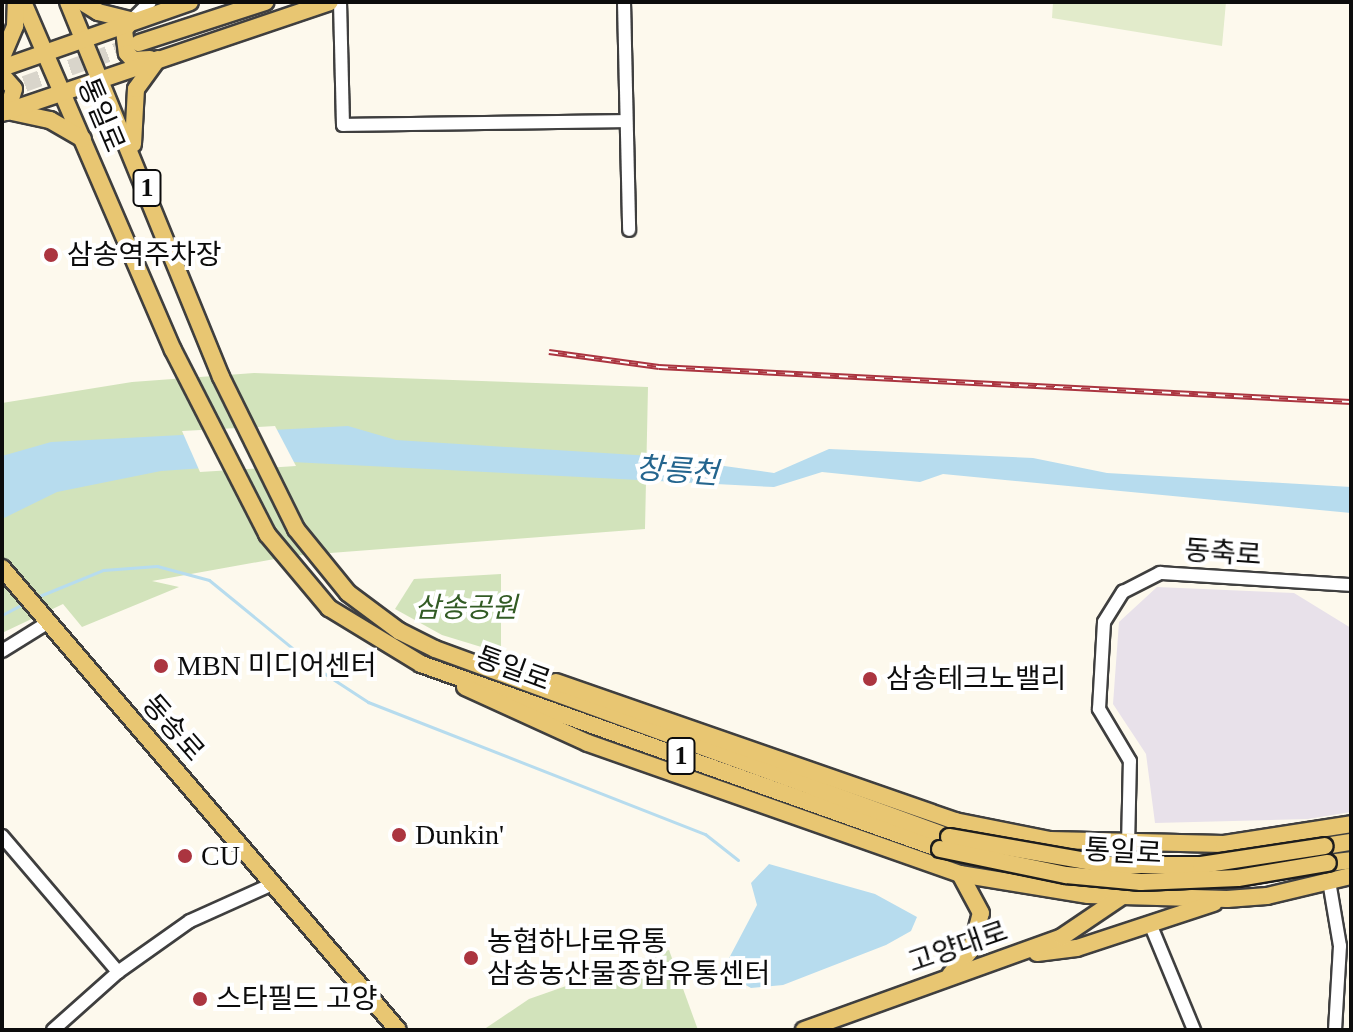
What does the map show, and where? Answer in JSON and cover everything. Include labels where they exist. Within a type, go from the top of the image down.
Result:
[{"type":"main road","points":[[2,57],[15,26],[16,2]]},
{"type":"main road","name":"통일로","points":[[23,2],[146,293],[192,379],[267,534],[329,608],[421,664],[944,843],[1053,873],[1141,882],[1238,878],[1351,860]]},
{"type":"main road","name":"통일로","points":[[68,2],[133,153],[221,377],[296,529],[328,574],[366,610],[435,649],[944,843],[1067,861],[1170,866],[1351,842]]},
{"type":"main road","points":[[82,2],[98,12],[132,20]]},
{"type":"main road","points":[[2,68],[132,20],[157,4],[190,2]]},
{"type":"main road","points":[[139,43],[265,2]]},
{"type":"main road","points":[[4,113],[330,2]]},
{"type":"main road","points":[[132,20],[124,30],[127,53],[133,60],[159,58]]},
{"type":"main road","points":[[133,153],[136,89],[159,58]]},
{"type":"main road","points":[[2,75],[14,89],[4,113]]},
{"type":"main road","points":[[4,113],[37,115],[83,139]]},
{"type":"main road","name":"동송로","points":[[2,568],[270,885],[398,1030]]},
{"type":"main road","points":[[435,649],[605,697],[955,821],[1050,840],[1128,846],[1252,840],[1351,824]]},
{"type":"main road","points":[[421,664],[502,708],[588,743],[960,874],[1121,897],[1227,899],[1267,896],[1351,876]]},
{"type":"main road","points":[[1252,840],[1241,868],[1248,885],[1267,896]]},
{"type":"main road","points":[[1121,897],[1128,846]]},
{"type":"main road","points":[[950,975],[971,950],[981,913],[960,874]]},
{"type":"main road","name":"고양대로","points":[[809,1029],[950,975],[1016,956],[1062,937],[1121,897]]},
{"type":"main road","points":[[1016,956],[1077,948],[1227,899]]},
{"type":"street","points":[[340,2],[343,125],[626,121]]},
{"type":"street","points":[[624,2],[629,230]]},
{"type":"street","name":"동축로","points":[[1128,846],[1130,761],[1099,709],[1104,622],[1123,592],[1160,573],[1351,585]]},
{"type":"street","points":[[2,651],[47,623]]},
{"type":"street","points":[[2,836],[118,972]]},
{"type":"street","points":[[1329,881],[1340,946],[1335,1030]]},
{"type":"street","points":[[53,1030],[118,972],[190,921],[270,885]]},
{"type":"street","points":[[1151,926],[1194,1030]]},
{"type":"shaded area","points":[[1157,587],[1294,593],[1351,628],[1351,812],[1308,819],[1155,823],[1146,754],[1113,704],[1119,622]]},
{"type":"green space","points":[[1053,2],[1226,2],[1222,46],[1052,18]]},
{"type":"green space","points":[[254,373],[648,387],[645,529],[291,556],[152,581],[179,587],[82,627],[63,604],[2,633],[2,403],[132,382]]},
{"type":"green space","name":"삼송공원","points":[[501,574],[501,653],[442,635],[395,609],[414,579]]},
{"type":"green space","points":[[669,950],[698,1030],[483,1030],[529,999]]},
{"type":"water","name":"창릉천","points":[[348,426],[396,440],[652,456],[774,473],[829,449],[1033,458],[1107,473],[1351,487],[1351,513],[943,474],[920,482],[822,472],[774,487],[292,462],[161,471],[57,492],[2,519],[2,456],[51,442]]},
{"type":"water","points":[[769,864],[875,894],[917,917],[911,931],[886,945],[783,985],[751,988],[733,978],[727,962],[757,905],[751,883]]},
{"type":"pier","points":[[275,426],[296,466],[200,472],[182,431]]},
{"type":"waterway","points":[[37,597],[103,570],[157,566],[209,580],[319,670],[368,702],[705,834],[738,860]]},
{"type":"waterway","points":[[2,615],[26,602]]},
{"type":"tunnel","points":[[2,92],[136,44]]},
{"type":"railway","points":[[549,352],[659,367],[1351,402]]},
{"type":"place","name":"삼송역주차장","points":[[51,255]]},
{"type":"place","name":"MBN 미디어센터","points":[[161,666]]},
{"type":"place","name":"삼송테크노밸리","points":[[870,679]]},
{"type":"place","name":"Dunkin'","points":[[399,835]]},
{"type":"place","name":"CU","points":[[185,856]]},
{"type":"place","name":"농협하나로유통 삼송농산물종합유통센터","points":[[471,958]]},
{"type":"place","name":"스타필드 고양","points":[[200,999]]}]
